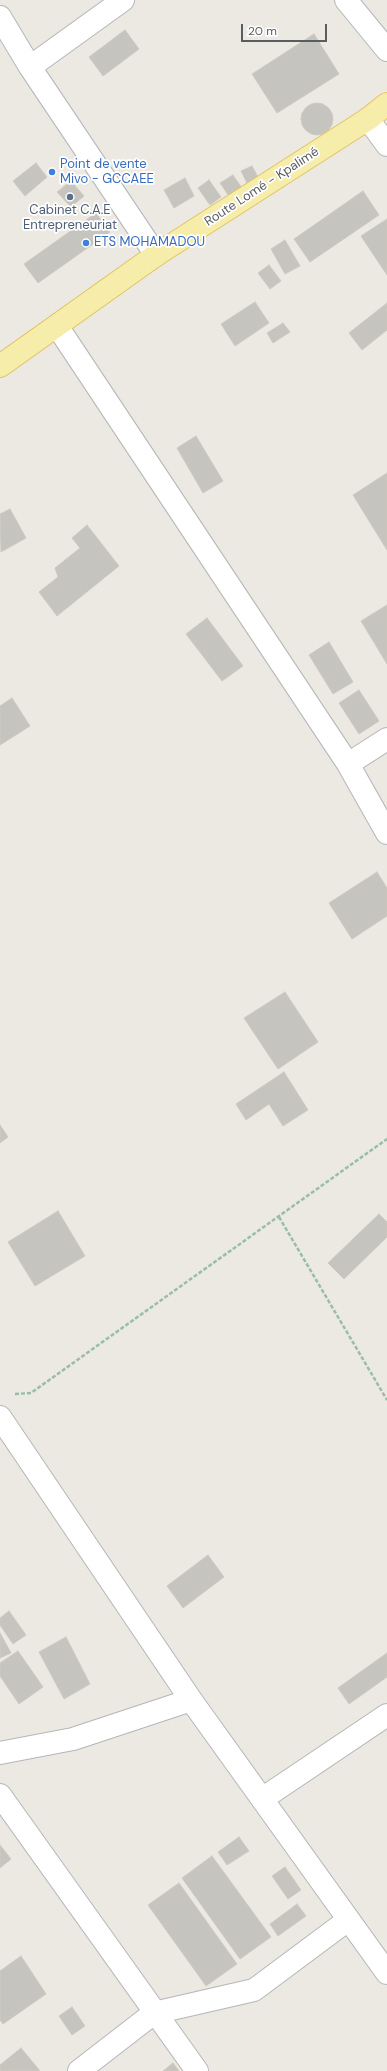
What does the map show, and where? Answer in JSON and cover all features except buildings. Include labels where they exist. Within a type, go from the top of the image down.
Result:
[{"type":"main road","name":"Route Lomé - Kpalimé","points":[[0,366],[156,256],[368,119],[387,104]]},
{"type":"street","points":[[30,67],[123,0]]},
{"type":"street","points":[[346,0],[387,50]]},
{"type":"street","points":[[0,17],[30,67],[156,256]]},
{"type":"street","points":[[368,119],[387,145]]},
{"type":"street","points":[[57,326],[348,764],[387,833]]},
{"type":"street","points":[[348,764],[387,739]]},
{"type":"street","points":[[0,1417],[191,1700],[387,1973]]},
{"type":"street","points":[[0,1753],[73,1739],[191,1700]]},
{"type":"street","points":[[262,1799],[387,1715]]},
{"type":"street","points":[[0,1795],[154,2013],[197,2071]]},
{"type":"street","points":[[79,2071],[154,2013],[254,1990],[348,1920]]},
{"type":"path","points":[[8,1395],[31,1393],[387,1140]]},
{"type":"path","points":[[279,1217],[387,1400]]},
{"type":"place","name":"Point de vente Mivo - GCCAEE","points":[[52,172]]},
{"type":"place","name":"Cabinet C.A.E Entrepreneuriat","points":[[70,197]]},
{"type":"place","name":"ETS MOHAMADOU","points":[[86,243]]}]
